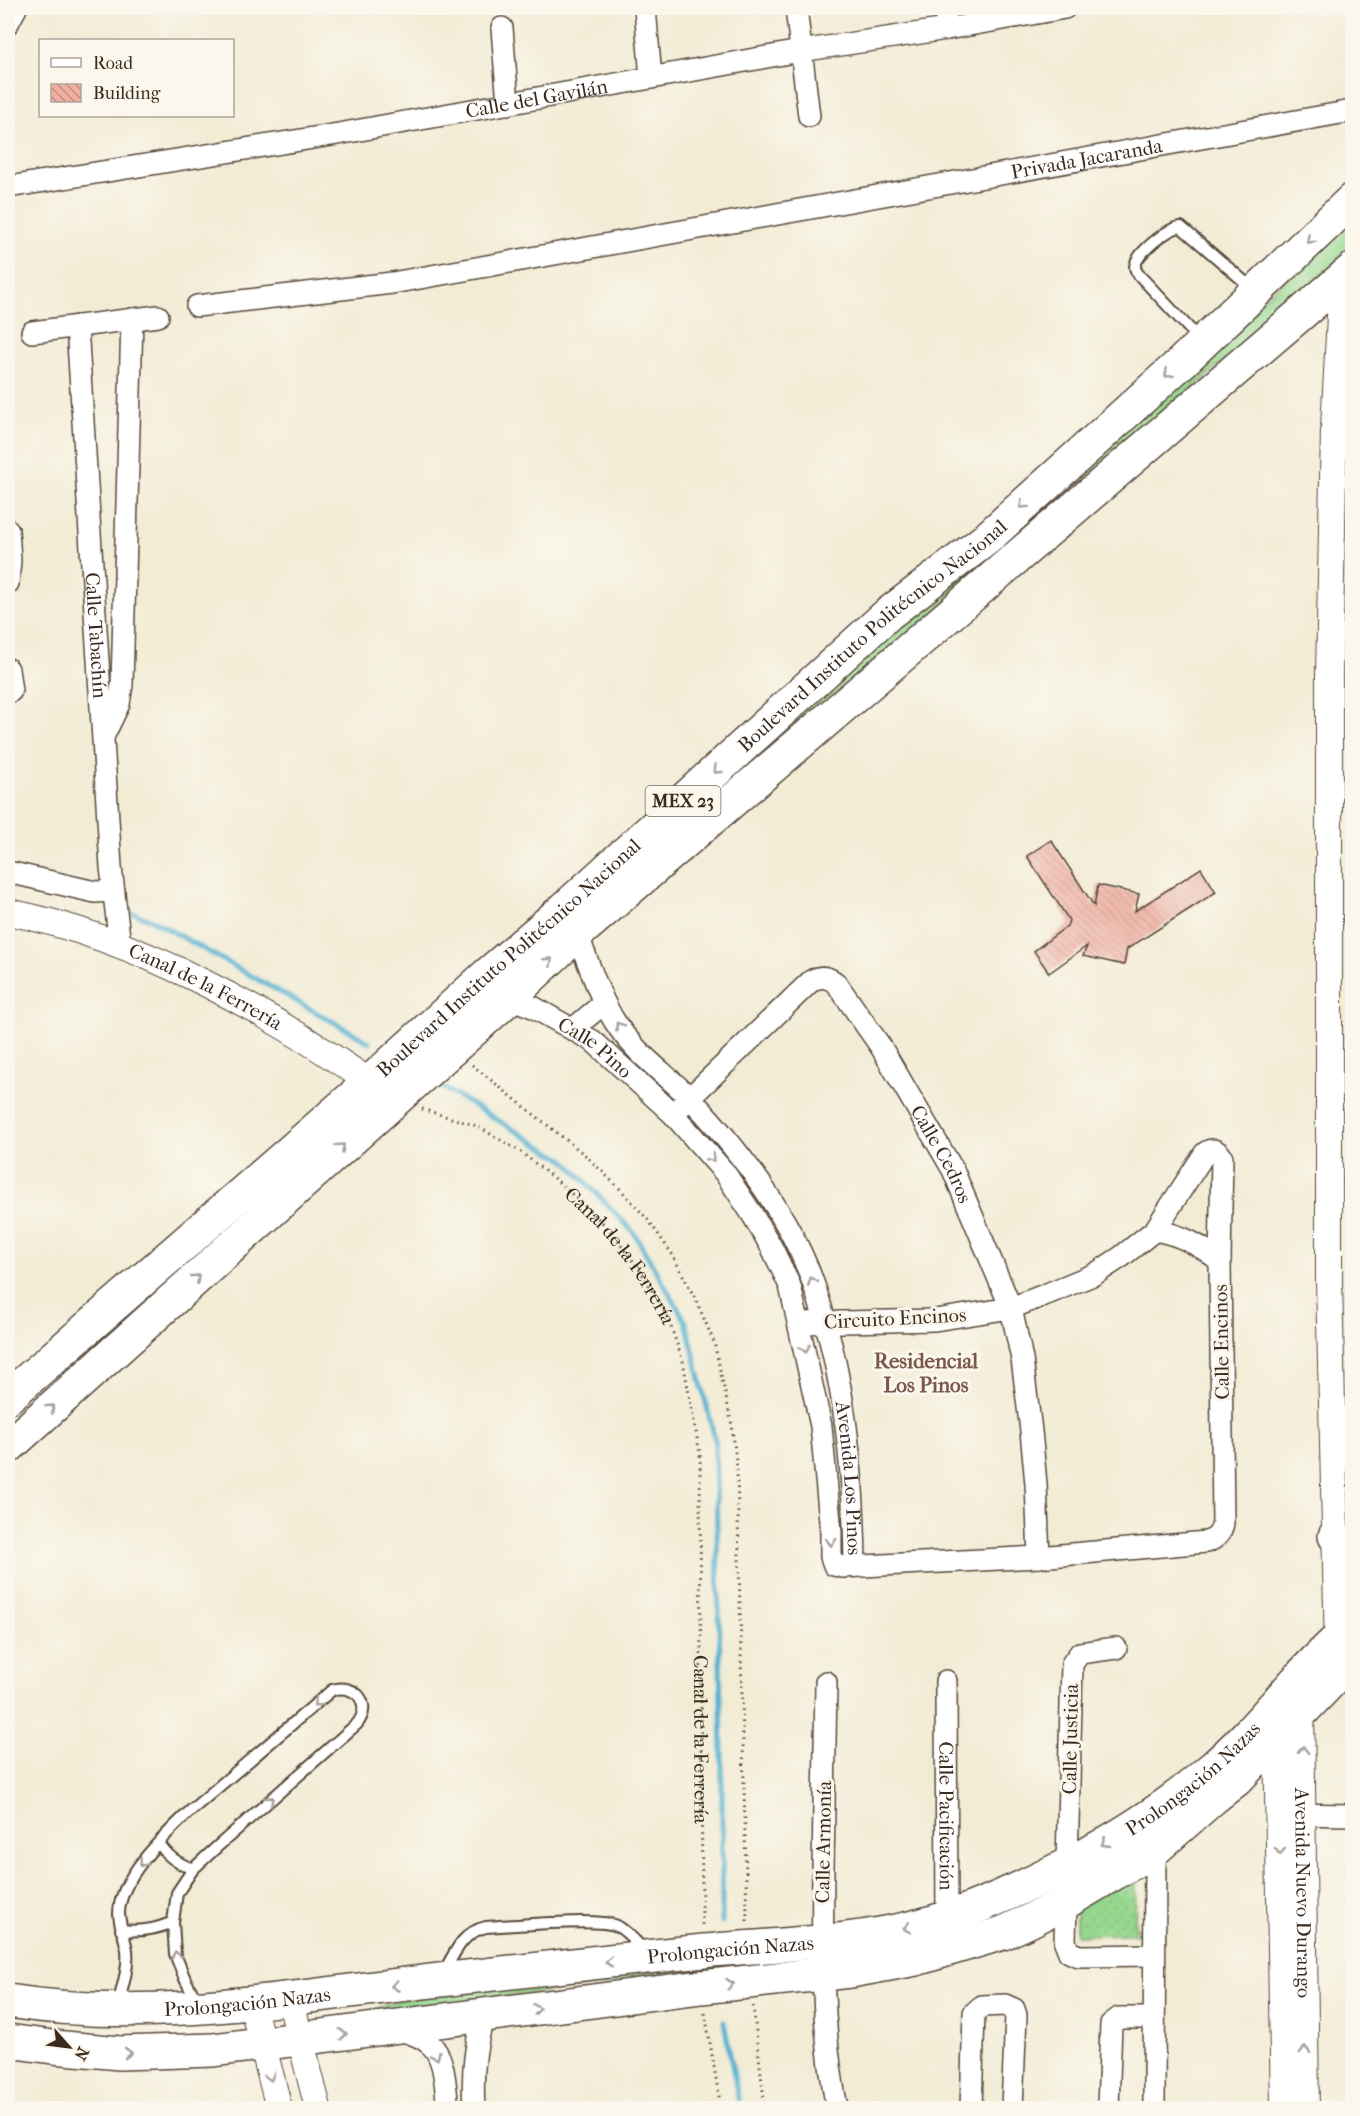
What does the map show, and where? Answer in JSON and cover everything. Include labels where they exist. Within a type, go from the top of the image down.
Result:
[{"type":"main road","name":"Boulevard Instituto Politécnico Nacional","points":[[8,1397],[382,1091],[452,1049],[509,998],[570,922],[888,614],[985,540],[1202,342],[1353,200]]},
{"type":"main road","name":"Boulevard Instituto Politécnico Nacional","points":[[8,1447],[382,1091],[487,975],[570,922],[1347,274]]},
{"type":"main road","name":"Prolongación Nazas","points":[[8,2001],[59,2008],[117,2011],[252,2004],[439,1980],[822,1941],[921,1926],[1018,1888],[1068,1865],[1147,1819],[1284,1720],[1298,1679],[1345,1650]]},
{"type":"main road","name":"Prolongación Nazas","points":[[8,2041],[120,2053],[213,2050],[701,1987],[888,1966],[947,1950],[1003,1933],[1066,1902],[1155,1849],[1236,1780],[1345,1650]]},
{"type":"street","points":[[8,23],[16,8]]},
{"type":"street","points":[[645,8],[651,78]]},
{"type":"street","points":[[796,8],[809,116]]},
{"type":"street","points":[[945,8],[947,29]]},
{"type":"street","name":"Calle del Gavilán","points":[[8,187],[338,134],[800,51],[947,29],[1065,8]]},
{"type":"street","points":[[502,28],[508,104]]},
{"type":"street","name":"Privada Jacaranda","points":[[197,306],[392,283],[1353,111]]},
{"type":"street","points":[[1345,1650],[1344,1545],[1329,1269],[1329,676],[1338,428],[1347,274]]},
{"type":"street","points":[[32,332],[158,316]]},
{"type":"street","points":[[104,735],[119,704],[122,685],[132,319]]},
{"type":"street","name":"Calle Tabachín","points":[[76,326],[115,902],[120,946]]},
{"type":"street","points":[[8,530],[10,560],[8,583]]},
{"type":"street","points":[[8,669],[11,691]]},
{"type":"street","points":[[8,872],[95,892],[115,902]]},
{"type":"street","name":"Canal de la Ferrería","points":[[8,912],[76,929],[205,984],[275,1022],[382,1091]]},
{"type":"street","name":"Calle Pino","points":[[570,922],[604,1003],[616,1023],[636,1049],[689,1097]]},
{"type":"street","name":"Calle Cedros","points":[[673,1114],[811,981],[824,977],[832,980],[881,1047],[953,1170],[1011,1308],[1022,1359],[1031,1431],[1039,1557]]},
{"type":"street","name":"Calle Pino","points":[[509,998],[533,1006],[593,1041],[673,1114]]},
{"type":"street","points":[[573,1029],[604,1003]]},
{"type":"street","points":[[618,1063],[636,1049]]},
{"type":"street","name":"Avenida Los Pinos","points":[[673,1114],[724,1173],[752,1214],[772,1248],[790,1286],[821,1426],[832,1562],[838,1566],[855,1566],[850,1450],[843,1403],[824,1321],[811,1278],[795,1241],[750,1168],[689,1097]]},
{"type":"street","name":"Circuito Encinos","points":[[799,1323],[935,1320],[1011,1308],[1095,1274],[1155,1230],[1205,1154],[1214,1150]]},
{"type":"street","name":"Calle Encinos","points":[[1039,1557],[1206,1542],[1218,1536],[1223,1523],[1220,1261],[1222,1157],[1214,1150]]},
{"type":"street","points":[[1155,1230],[1186,1238],[1220,1261]]},
{"type":"street","points":[[855,1566],[1039,1557]]},
{"type":"street","name":"Calle Justicia","points":[[1116,1648],[1080,1653],[1072,1664],[1065,1942],[1066,1948],[1073,1955],[1153,1955]]},
{"type":"street","name":"Calle Pacificación","points":[[946,1681],[947,1950]]},
{"type":"street","name":"Calle Armonía","points":[[826,1682],[822,1941],[824,2016],[829,2068],[837,2109]]},
{"type":"street","name":"Avenida Nuevo Durango","points":[[1284,1720],[1306,2109]]},
{"type":"street","name":"Avenida Nuevo Durango","points":[[1284,1720],[1291,1814],[1284,2109]]},
{"type":"street","points":[[1291,1814],[1353,1815]]},
{"type":"street","points":[[1154,2109],[1155,1849]]},
{"type":"street","points":[[290,2000],[318,2109]]},
{"type":"street","points":[[252,2004],[279,2109]]},
{"type":"street","points":[[971,2109],[974,2013],[982,2006],[1005,2005],[1014,2009],[1016,2015],[1012,2109]]},
{"type":"street","points":[[474,2109],[476,2038],[484,2016]]},
{"type":"street","points":[[1107,2109],[1111,2024],[1119,2018],[1154,2018]]},
{"type":"street","points":[[393,2028],[416,2035],[431,2045],[437,2054],[442,2070],[448,2109]]},
{"type":"lane","points":[[1202,342],[1139,276],[1135,264],[1141,254],[1165,232],[1173,227],[1181,227],[1256,291]]},
{"type":"lane","points":[[117,2011],[127,1951],[119,1912],[122,1896],[129,1881],[159,1843],[189,1812],[332,1690],[347,1688],[357,1693],[362,1702],[363,1710],[357,1724],[193,1869],[177,1893],[173,1922],[175,1954],[200,2008]]},
{"type":"lane","points":[[159,1843],[166,1854],[178,1863],[193,1869]]},
{"type":"lane","points":[[121,1930],[146,1931],[173,1922]]},
{"type":"lane","points":[[439,1980],[463,1939],[477,1929],[486,1927],[610,1923],[619,1926],[651,1958]]},
{"type":"path","points":[[452,1049],[585,1155],[649,1221],[672,1254],[695,1298],[714,1342],[726,1393],[737,1469],[748,1948]]},
{"type":"path","name":"Canal de la Ferrería","points":[[382,1091],[477,1126],[521,1152],[561,1184],[606,1226],[640,1270],[667,1317],[683,1361],[700,1454],[703,1952]]},
{"type":"path","points":[[750,1982],[765,2109]]},
{"type":"path","points":[[701,1987],[720,2109]]},
{"type":"green space","points":[[1352,221],[1352,250],[605,899],[595,886]]},
{"type":"green space","points":[[1136,1868],[1135,1934],[1076,1935],[1076,1900]]},
{"type":"green space","points":[[777,1958],[809,1963],[370,2011],[402,1999]]},
{"type":"building","points":[[1051,840],[1094,906],[1098,885],[1139,894],[1135,911],[1201,868],[1216,892],[1127,949],[1124,965],[1083,956],[1087,946],[1049,973],[1034,951],[1067,926],[1069,920],[1027,856]]},
{"type":"waterway","points":[[121,909],[152,920],[369,1042]]},
{"type":"waterway","points":[[434,1082],[566,1161],[634,1233],[686,1322],[715,1440],[722,1750],[722,1922]]},
{"type":"waterway","points":[[724,2022],[740,2108]]},
{"type":"district","name":"Residencial Los Pinos","points":[[926,1373]]}]
